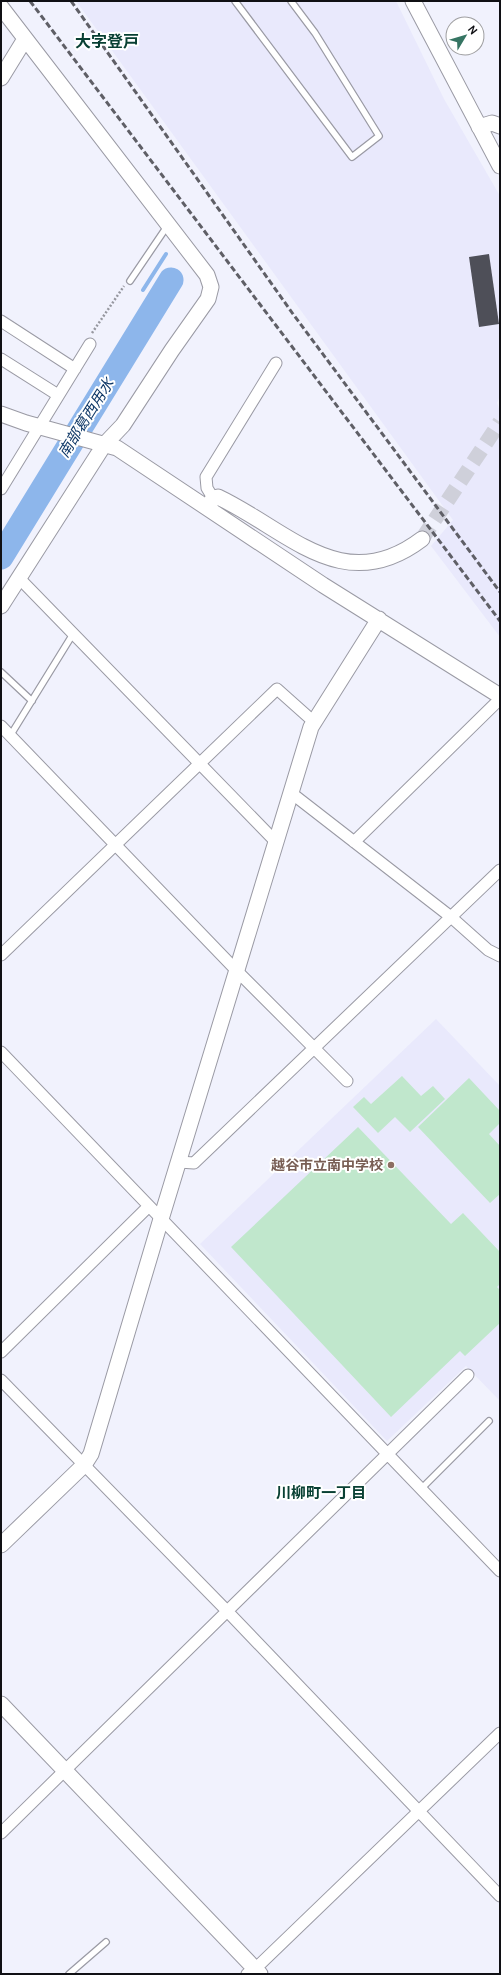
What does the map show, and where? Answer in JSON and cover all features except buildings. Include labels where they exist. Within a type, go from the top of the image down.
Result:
[{"type":"street","points":[[413,1],[500,166]]},
{"type":"street","points":[[1,7],[207,275],[211,287],[208,299],[123,425],[99,444],[1,606]]},
{"type":"street","points":[[1,78],[25,38]]},
{"type":"street","points":[[479,127],[492,123],[500,126]]},
{"type":"street","points":[[1,321],[75,369]]},
{"type":"street","points":[[1,489],[90,344]]},
{"type":"street","points":[[1,359],[58,396]]},
{"type":"street","points":[[211,503],[206,477],[276,363]]},
{"type":"street","points":[[1,414],[99,444],[117,448],[211,503],[228,523],[500,697],[354,842]]},
{"type":"street","points":[[211,503],[218,497],[238,506],[318,554],[341,562],[362,563],[397,555],[422,539]]},
{"type":"street","points":[[18,578],[276,842]]},
{"type":"street","points":[[1,1545],[84,1465],[91,1454],[236,970],[311,728],[379,619]]},
{"type":"street","points":[[1,955],[277,689],[314,722]]},
{"type":"street","points":[[1,726],[236,970],[347,1081]]},
{"type":"street","points":[[290,792],[451,917],[488,950],[500,956]]},
{"type":"street","points":[[179,1162],[194,1163],[500,870]]},
{"type":"street","points":[[1,1052],[500,1571]]},
{"type":"street","points":[[1,1352],[149,1206]]},
{"type":"street","points":[[1,1833],[65,1769],[228,1612],[386,1453],[468,1375]]},
{"type":"street","points":[[1,1380],[228,1612],[500,1896]]},
{"type":"street","points":[[1,1704],[65,1769],[254,1972],[500,1733]]},
{"type":"lane","points":[[235,1],[352,157],[379,136],[315,33],[291,1]]},
{"type":"lane","points":[[130,281],[170,227]]},
{"type":"lane","points":[[10,736],[73,634]]},
{"type":"lane","points":[[1,672],[32,701]]},
{"type":"lane","points":[[421,1489],[489,1421]]},
{"type":"lane","points":[[69,1974],[106,1942]]},
{"type":"path","points":[[90,344],[88,340],[127,282],[130,281]]},
{"type":"shaded area","points":[[76,1],[396,1],[444,99],[500,196],[500,396],[497,403],[500,411],[500,637],[431,546],[453,520]]},
{"type":"shaded area","name":"越谷市立南中学校","points":[[436,1019],[500,1086],[500,1401],[466,1366],[387,1441],[200,1244]]},
{"type":"green space","points":[[402,1076],[421,1096],[433,1086],[445,1099],[410,1132],[395,1117],[378,1133],[353,1107],[364,1097],[371,1104]]},
{"type":"green space","points":[[469,1078],[500,1111],[500,1123],[489,1134],[500,1146],[500,1194],[490,1203],[418,1127]]},
{"type":"green space","points":[[358,1127],[451,1224],[463,1213],[500,1252],[500,1284],[497,1287],[500,1290],[500,1323],[465,1356],[460,1351],[391,1417],[231,1247]]},
{"type":"waterway","points":[[143,290],[166,254]]},
{"type":"waterway","name":"南部葛西用水","points":[[1,557],[171,280]]},
{"type":"tunnel","points":[[422,539],[500,422]]},
{"type":"railway","points":[[30,1],[500,621]]},
{"type":"railway","points":[[71,1],[293,314],[500,592]]},
{"type":"place","name":"越谷市立南中学校","points":[[391,1165]]},
{"type":"district","name":"大字登戸","points":[[107,41]]},
{"type":"district","name":"川柳町一丁目","points":[[321,1493]]}]
